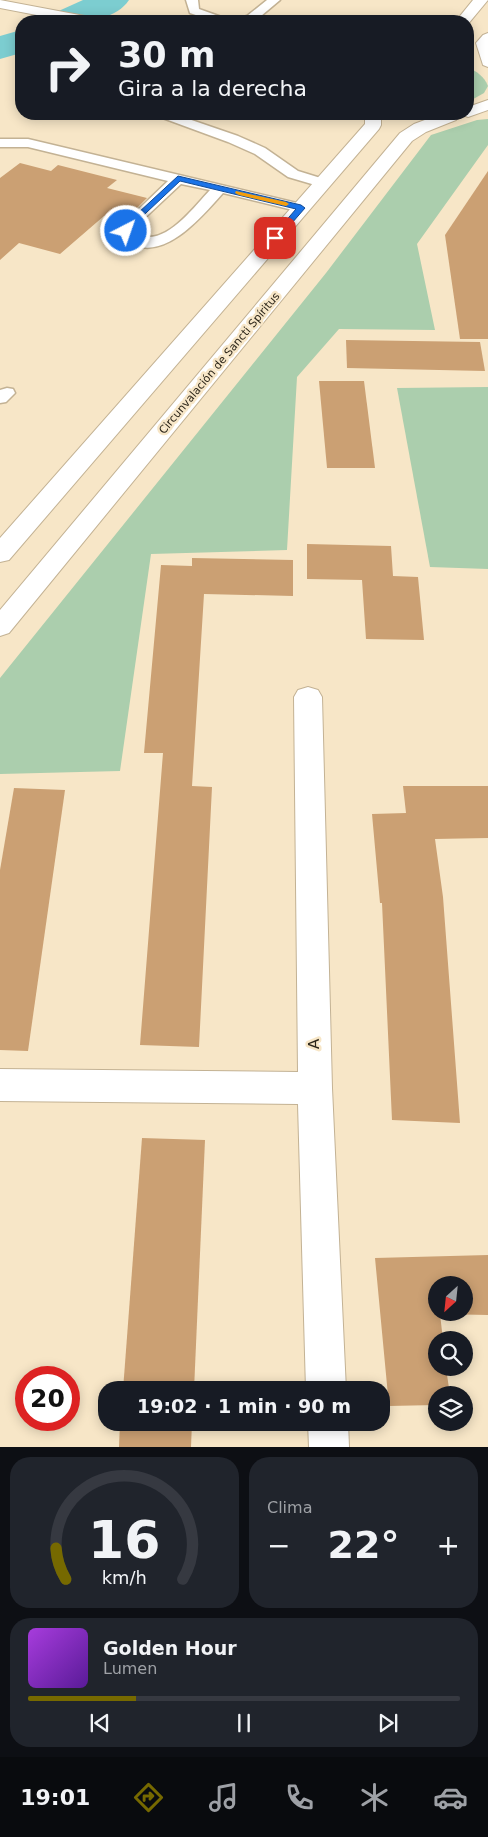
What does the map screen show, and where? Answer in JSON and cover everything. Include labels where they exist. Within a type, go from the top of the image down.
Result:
[{"type":"main road","points":[[468,15],[482,0]]},
{"type":"main road","points":[[0,4],[58,15]]},
{"type":"main road","points":[[483,62],[484,43],[488,38]]},
{"type":"main road","points":[[474,110],[488,105]]},
{"type":"main road","points":[[0,554],[373,126],[373,120]]},
{"type":"main road","name":"Circunvalación de Sancti Spíritus","points":[[0,627],[406,137],[420,128],[442,120]]},
{"type":"main road","name":"A","points":[[308,697],[315,1088],[326,1381]]},
{"type":"main road","points":[[0,1085],[315,1088]]},
{"type":"main road","points":[[328,1431],[329,1447]]},
{"type":"lane","points":[[192,0],[194,11],[206,15]]},
{"type":"lane","points":[[256,15],[274,0]]},
{"type":"lane","points":[[178,120],[233,139],[260,152],[293,174],[322,183]]},
{"type":"lane","points":[[0,143],[28,143],[301,208]]},
{"type":"lane","points":[[178,179],[127,227],[127,235],[131,239],[150,243],[170,238],[220,188]]},
{"type":"green space","points":[[474,71],[482,77],[488,86],[484,93],[474,99]]},
{"type":"green space","points":[[488,119],[488,145],[417,244],[435,330],[339,329],[297,377],[287,550],[151,554],[120,771],[0,774],[0,678],[326,273],[431,135],[477,120]]},
{"type":"green space","points":[[488,387],[488,569],[430,567],[397,388]]},
{"type":"building","points":[[20,163],[51,171],[58,165],[117,180],[107,188],[147,198],[124,221],[104,216],[60,254],[19,243],[0,260],[0,178]]},
{"type":"building","points":[[488,171],[488,339],[460,339],[445,235]]},
{"type":"building","points":[[346,340],[480,342],[485,371],[347,368]]},
{"type":"building","points":[[319,381],[364,381],[375,468],[327,468]]},
{"type":"building","points":[[307,544],[391,546],[393,576],[418,577],[424,640],[366,639],[362,580],[307,579]]},
{"type":"building","points":[[192,558],[293,560],[293,596],[204,594],[192,786],[212,787],[199,1047],[140,1045],[163,753],[144,753],[161,565],[192,566]]},
{"type":"building","points":[[403,786],[488,786],[488,838],[435,839],[443,897],[460,1123],[392,1120],[382,903],[380,903],[372,814],[406,813]]},
{"type":"building","points":[[14,788],[65,790],[28,1051],[0,1050],[0,870]]},
{"type":"building","points":[[142,1138],[205,1140],[194,1381],[124,1381]]},
{"type":"building","points":[[488,1255],[488,1315],[473,1315],[473,1276],[428,1276],[428,1321],[441,1321],[442,1331],[428,1331],[428,1376],[447,1376],[449,1386],[428,1386],[428,1405],[390,1406],[390,1381],[387,1381],[375,1258]]},
{"type":"building","points":[[120,1431],[192,1431],[191,1447],[119,1447]]},
{"type":"waterway","points":[[78,15],[112,0]]},
{"type":"waterway","points":[[0,48],[15,43]]},
{"type":"slow traffic","points":[[239,193],[286,204]]},
{"type":"route","points":[[126,231],[127,227],[178,179],[301,208],[275,238]]}]
